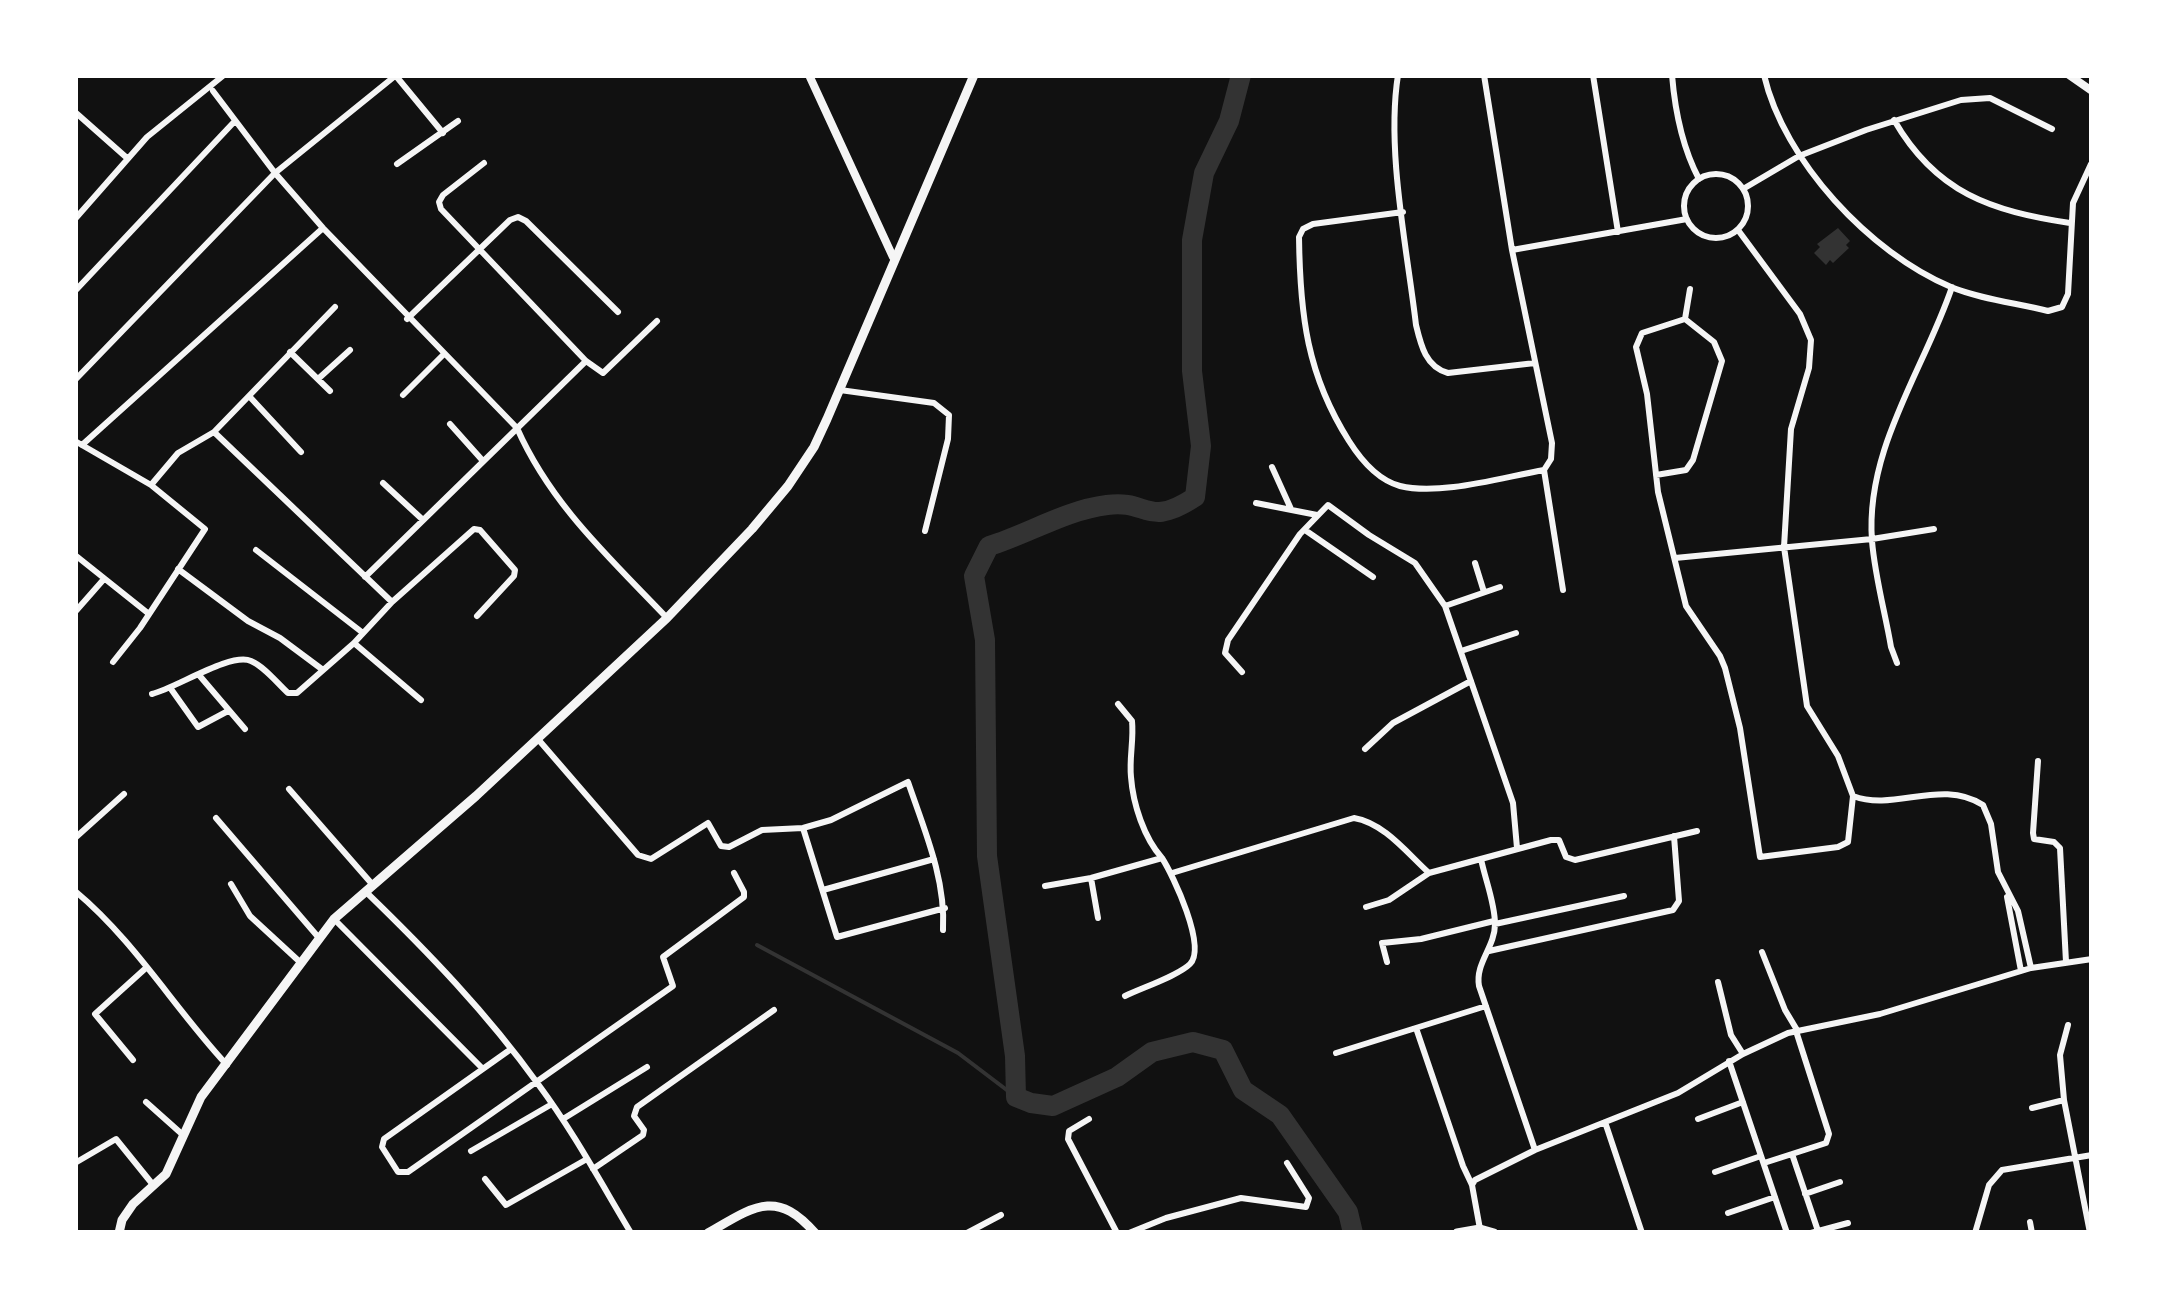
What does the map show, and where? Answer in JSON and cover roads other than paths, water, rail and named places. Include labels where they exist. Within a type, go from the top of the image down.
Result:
[{"type":"main road","points":[[119,1233],[122,1220],[134,1204],[166,1174],[201,1097],[334,920],[667,618],[788,486],[814,447],[840,390],[893,257],[974,75]]},
{"type":"main road","points":[[708,1233],[743,1212],[770,1205],[796,1211],[815,1233]]},
{"type":"main road","points":[[1457,1233],[1489,1231]]},
{"type":"street","points":[[75,219],[127,158],[173,114],[224,75]]},
{"type":"street","points":[[75,380],[275,173],[395,75],[443,132]]},
{"type":"street","points":[[809,75],[893,257]]},
{"type":"street","points":[[1398,75],[1394,130],[1403,212],[1416,325],[1430,362],[1438,370],[1461,374],[1536,363]]},
{"type":"street","points":[[1403,212],[1312,224],[1303,228],[1299,237],[1308,341],[1315,376],[1331,413],[1371,469],[1401,486],[1443,487],[1544,470],[1550,464],[1552,443],[1512,250],[1484,75]]},
{"type":"street","points":[[1593,75],[1618,232]]},
{"type":"street","points":[[1672,75],[1679,125],[1699,180]]},
{"type":"street","points":[[1764,75],[1776,112],[1799,156],[1863,229],[1908,262],[1952,287],[2048,310],[2062,307],[2068,294],[2070,223],[2080,185],[2091,164]]},
{"type":"street","points":[[2069,75],[2092,92]]},
{"type":"street","points":[[213,91],[234,122],[323,228],[517,428],[531,461],[571,518],[667,618]]},
{"type":"street","points":[[1743,188],[1799,156],[1894,120],[1977,96],[1990,98],[2052,129]]},
{"type":"street","points":[[75,112],[127,158]]},
{"type":"street","points":[[1894,120],[1924,164],[1956,189],[1990,206],[2070,223]]},
{"type":"street","points":[[398,164],[458,121]]},
{"type":"street","points":[[75,291],[234,122]]},
{"type":"street","points":[[484,163],[443,195],[441,209],[586,360],[603,373],[658,321]]},
{"type":"street","points":[[1723,175],[1743,188],[1748,210],[1738,230],[1729,236],[1710,238],[1692,228],[1687,219],[1686,197],[1699,180],[1723,175]]},
{"type":"street","points":[[408,319],[510,220],[518,218],[526,221],[618,312]]},
{"type":"street","points":[[1512,250],[1687,219]]},
{"type":"street","points":[[113,662],[204,529],[152,484],[79,443],[323,228]]},
{"type":"street","points":[[1684,319],[1648,330],[1636,341],[1648,394],[1656,475],[1686,606],[1725,668],[1740,728],[1760,857],[1838,847],[1848,842],[1853,796],[1838,756],[1807,706],[1784,547],[1790,429],[1809,368],[1810,340],[1800,314],[1738,230]]},
{"type":"street","points":[[1897,662],[1890,647],[1872,540],[1875,494],[1894,421],[1938,329],[1952,287]]},
{"type":"street","points":[[1684,319],[1690,289]]},
{"type":"street","points":[[152,484],[178,453],[214,432],[335,306]]},
{"type":"street","points":[[1656,475],[1686,470],[1694,460],[1722,361],[1714,342],[1684,319]]},
{"type":"street","points":[[318,379],[350,350]]},
{"type":"street","points":[[290,352],[330,391]]},
{"type":"street","points":[[403,395],[443,355]]},
{"type":"street","points":[[365,577],[586,360]]},
{"type":"street","points":[[840,390],[934,403],[949,415],[948,439],[925,530]]},
{"type":"street","points":[[249,396],[301,452]]},
{"type":"street","points":[[450,424],[484,461]]},
{"type":"street","points":[[214,432],[392,602]]},
{"type":"street","points":[[1272,467],[1292,510]]},
{"type":"street","points":[[1544,470],[1564,590]]},
{"type":"street","points":[[383,483],[423,520]]},
{"type":"street","points":[[1256,503],[1318,515]]},
{"type":"street","points":[[1242,672],[1225,652],[1228,640],[1304,530],[1328,504],[1369,535],[1415,562],[1445,606],[1513,804],[1517,848]]},
{"type":"street","points":[[1675,558],[1872,540],[1934,529]]},
{"type":"street","points":[[152,694],[172,689],[227,661],[247,659],[288,693],[297,693],[470,531],[480,530],[516,570],[477,616]]},
{"type":"street","points":[[1304,530],[1373,577]]},
{"type":"street","points":[[256,550],[364,633]]},
{"type":"street","points":[[75,555],[148,614]]},
{"type":"street","points":[[1474,563],[1484,592]]},
{"type":"street","points":[[178,569],[324,670]]},
{"type":"street","points":[[75,612],[104,579]]},
{"type":"street","points":[[1445,606],[1500,587]]},
{"type":"street","points":[[1460,652],[1516,633]]},
{"type":"street","points":[[354,643],[421,700]]},
{"type":"street","points":[[199,676],[245,729]]},
{"type":"street","points":[[1364,749],[1392,723],[1471,681]]},
{"type":"street","points":[[172,689],[198,727],[228,710]]},
{"type":"street","points":[[1118,704],[1132,721],[1131,777],[1136,804],[1152,847],[1172,874],[1193,932],[1196,953],[1190,964],[1124,996]]},
{"type":"street","points":[[538,738],[638,855],[651,859],[708,823],[724,847],[762,830],[804,828],[830,820],[908,782],[934,859],[944,908],[943,930]]},
{"type":"street","points":[[2038,761],[2032,832],[2034,839],[2054,842],[2060,848],[2066,962]]},
{"type":"street","points":[[289,789],[368,887],[512,1049],[562,1119],[631,1233]]},
{"type":"street","points":[[1853,796],[1874,800],[1952,793],[1974,799],[1988,814],[1994,858],[2006,891],[2021,971]]},
{"type":"street","points":[[75,838],[124,794]]},
{"type":"street","points":[[216,818],[319,938]]},
{"type":"street","points":[[1172,874],[1354,818],[1368,820],[1382,829],[1429,874]]},
{"type":"street","points":[[804,828],[837,937],[944,908]]},
{"type":"street","points":[[1366,907],[1388,900],[1429,874],[1517,848],[1559,840],[1566,857],[1575,860],[1697,831]]},
{"type":"street","points":[[1488,951],[1672,910],[1680,901],[1674,836]]},
{"type":"street","points":[[1045,886],[1162,858]]},
{"type":"street","points":[[822,890],[934,859]]},
{"type":"street","points":[[1481,859],[1494,923],[1488,951],[1477,972],[1535,1150]]},
{"type":"street","points":[[512,1049],[384,1138],[382,1148],[398,1172],[408,1172],[674,986],[664,956],[744,898],[734,873]]},
{"type":"street","points":[[1091,878],[1098,918]]},
{"type":"street","points":[[231,884],[250,916],[301,963]]},
{"type":"street","points":[[75,890],[109,920],[195,1031],[227,1065]]},
{"type":"street","points":[[2006,891],[2018,911],[2031,968]]},
{"type":"street","points":[[1387,962],[1382,943],[1422,939],[1624,896]]},
{"type":"street","points":[[334,920],[482,1068]]},
{"type":"street","points":[[1714,1172],[1792,1154],[1828,1140],[1796,1030],[1762,952]]},
{"type":"street","points":[[1472,1185],[1535,1150],[1678,1093],[1743,1054],[1796,1030],[1880,1014],[2031,968],[2092,960]]},
{"type":"street","points":[[133,1060],[94,1014],[147,967]]},
{"type":"street","points":[[1718,982],[1730,1035],[1743,1054]]},
{"type":"street","points":[[1336,1052],[1486,1006]]},
{"type":"street","points":[[592,1169],[643,1135],[644,1130],[634,1116],[637,1106],[774,1010]]},
{"type":"street","points":[[2068,1025],[2060,1055],[2064,1100],[2090,1233]]},
{"type":"street","points":[[1416,1028],[1489,1231]]},
{"type":"street","points":[[1730,1062],[1787,1233]]},
{"type":"street","points":[[562,1119],[647,1067]]},
{"type":"street","points":[[2032,1108],[2064,1100]]},
{"type":"street","points":[[146,1102],[184,1136]]},
{"type":"street","points":[[1698,1119],[1743,1102]]},
{"type":"street","points":[[472,1150],[552,1104]]},
{"type":"street","points":[[1088,1119],[1069,1132],[1068,1139],[1117,1233]]},
{"type":"street","points":[[1604,1122],[1642,1233]]},
{"type":"street","points":[[75,1162],[116,1140],[154,1186]]},
{"type":"street","points":[[1792,1154],[1814,1232],[1848,1223]]},
{"type":"street","points":[[1975,1233],[1989,1184],[2002,1170],[2092,1156]]},
{"type":"street","points":[[485,1180],[506,1205],[587,1159]]},
{"type":"street","points":[[1129,1233],[1166,1218],[1241,1198],[1306,1206],[1309,1198],[1286,1164]]},
{"type":"street","points":[[1805,1194],[1840,1182]]},
{"type":"street","points":[[1728,1213],[1775,1197]]},
{"type":"street","points":[[967,1233],[1001,1215]]},
{"type":"street","points":[[2030,1222],[2032,1233]]},
{"type":"waterway","points":[[1241,75],[1229,121],[1204,173],[1192,240],[1192,371],[1201,446],[1195,497],[1166,511],[1121,504],[1062,517],[989,546],[974,576],[985,640],[987,856],[1015,1056],[1016,1097],[1053,1106],[1117,1077],[1152,1052],[1193,1042],[1223,1050],[1243,1090],[1280,1115],[1348,1212],[1353,1233]]},
{"type":"waterway","points":[[757,945],[958,1053],[1016,1097]]}]
